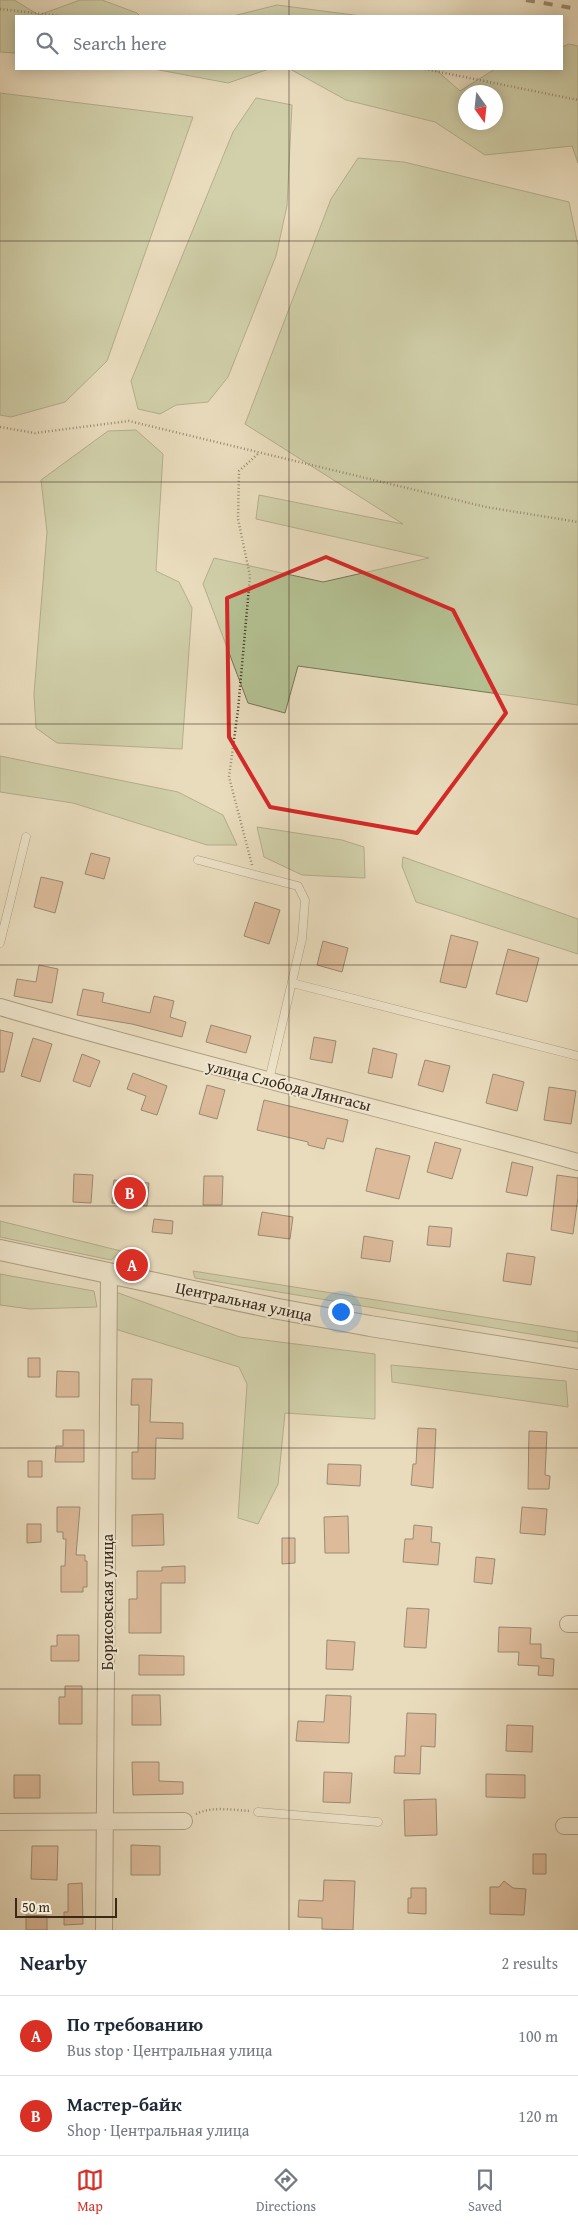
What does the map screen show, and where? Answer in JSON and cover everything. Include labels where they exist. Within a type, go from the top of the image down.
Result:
[{"type":"street","name":"улица Слобода Лянгасы","points":[[0,1007],[138,1047],[578,1162]]},
{"type":"street","name":"Центральная улица","points":[[0,1250],[272,1308],[370,1326],[578,1359]]},
{"type":"street","name":"Борисовская улица","points":[[104,1930],[109,1274]]},
{"type":"street","points":[[0,1822],[184,1821]]},
{"type":"lane","points":[[0,943],[26,837]]},
{"type":"lane","points":[[198,860],[298,886],[304,900],[302,939],[269,1080]]},
{"type":"lane","points":[[292,983],[578,1056]]},
{"type":"lane","points":[[258,1812],[378,1822]]},
{"type":"path","points":[[0,9],[51,15]]},
{"type":"path","points":[[430,70],[578,100]]},
{"type":"path","points":[[0,427],[35,433],[129,421],[486,507],[578,522]]},
{"type":"path","points":[[255,875],[229,777],[238,710],[250,576],[238,519],[239,471],[260,453]]},
{"type":"path","points":[[184,1821],[202,1811],[226,1809],[258,1812]]},
{"type":"highlighted area","points":[[326,557],[453,610],[506,713],[417,833],[270,807],[229,737],[227,598]]},
{"type":"green space","points":[[0,0],[14,0],[39,15],[15,15],[15,53],[0,52]]},
{"type":"green space","points":[[80,0],[102,0],[139,15],[39,15]]},
{"type":"green space","points":[[277,5],[353,15],[237,15]]},
{"type":"green space","points":[[569,44],[578,46],[578,163],[572,146],[485,155],[435,122],[346,100],[292,70],[436,70],[458,89],[458,130],[503,130],[503,85],[470,85],[493,70],[563,70],[563,47]]},
{"type":"green space","points":[[159,70],[266,70],[228,83]]},
{"type":"green space","points":[[0,93],[193,117],[107,361],[65,402],[11,417],[0,415]]},
{"type":"green space","points":[[256,98],[292,105],[287,206],[276,256],[228,377],[208,402],[176,405],[160,414],[138,409],[131,381],[233,132]]},
{"type":"green space","points":[[358,158],[404,162],[569,202],[578,246],[578,705],[298,666],[285,713],[248,703],[203,584],[214,558],[323,582],[429,558],[256,519],[259,495],[403,524],[245,424],[331,199]]},
{"type":"green space","points":[[136,430],[163,454],[156,571],[179,582],[192,608],[182,749],[57,743],[36,728],[34,694],[47,532],[41,480],[108,431]]},
{"type":"green space","points":[[0,756],[178,792],[223,815],[237,845],[207,845],[73,803],[0,792]]},
{"type":"green space","points":[[257,827],[342,840],[364,847],[365,878],[302,875],[264,857]]},
{"type":"green space","points":[[403,857],[578,919],[578,954],[416,902],[402,866]]},
{"type":"green space","points":[[0,1221],[121,1251],[111,1260],[0,1237]]},
{"type":"green space","points":[[193,1271],[578,1332],[578,1342],[195,1278]]},
{"type":"green space","points":[[0,1274],[94,1291],[97,1307],[30,1309],[0,1305]]},
{"type":"green space","points":[[113,1291],[240,1337],[375,1354],[375,1419],[285,1413],[278,1484],[258,1524],[238,1518],[247,1384],[239,1367],[115,1329]]},
{"type":"green space","points":[[391,1365],[566,1381],[568,1407],[392,1382]]},
{"type":"building","points":[[91,853],[110,858],[104,879],[85,874]]},
{"type":"building","points":[[41,877],[63,882],[55,913],[34,907]]},
{"type":"building","points":[[255,902],[280,910],[269,944],[244,936]]},
{"type":"building","points":[[451,935],[478,942],[466,988],[440,982]]},
{"type":"building","points":[[323,941],[348,948],[342,972],[317,965]]},
{"type":"building","points":[[508,949],[539,958],[527,1002],[496,994]]},
{"type":"building","points":[[39,965],[58,969],[52,1003],[14,996],[17,979],[36,982]]},
{"type":"building","points":[[83,989],[104,993],[102,1002],[150,1013],[154,996],[174,1001],[170,1017],[186,1022],[182,1037],[132,1024],[77,1015]]},
{"type":"building","points":[[211,1025],[251,1036],[246,1053],[206,1042]]},
{"type":"building","points":[[0,1030],[13,1033],[4,1072],[0,1072]]},
{"type":"building","points":[[314,1037],[336,1041],[332,1063],[310,1059]]},
{"type":"building","points":[[33,1038],[52,1044],[40,1082],[21,1076]]},
{"type":"building","points":[[373,1048],[397,1054],[392,1078],[368,1073]]},
{"type":"building","points":[[82,1054],[100,1061],[90,1087],[73,1081]]},
{"type":"building","points":[[425,1060],[450,1066],[443,1092],[418,1085]]},
{"type":"building","points":[[133,1073],[167,1086],[157,1115],[141,1110],[146,1096],[127,1089]]},
{"type":"building","points":[[493,1074],[524,1082],[517,1111],[486,1103]]},
{"type":"building","points":[[207,1085],[225,1090],[217,1119],[199,1114]]},
{"type":"building","points":[[549,1087],[576,1091],[571,1124],[544,1120]]},
{"type":"building","points":[[264,1100],[348,1120],[343,1142],[327,1138],[324,1149],[308,1145],[308,1142],[257,1130]]},
{"type":"building","points":[[435,1142],[461,1149],[452,1179],[427,1172]]},
{"type":"building","points":[[376,1148],[410,1156],[399,1199],[366,1191]]},
{"type":"building","points":[[512,1162],[533,1167],[527,1196],[506,1192]]},
{"type":"building","points":[[74,1174],[93,1175],[91,1203],[73,1202]]},
{"type":"building","points":[[557,1175],[578,1178],[578,1197],[573,1234],[551,1230]]},
{"type":"building","points":[[204,1176],[223,1176],[222,1205],[203,1205]]},
{"type":"building","points":[[114,1180],[149,1183],[147,1206],[112,1203]]},
{"type":"building","points":[[262,1212],[293,1217],[290,1239],[258,1235]]},
{"type":"building","points":[[154,1219],[173,1221],[172,1234],[152,1232]]},
{"type":"building","points":[[429,1226],[452,1228],[450,1247],[427,1245]]},
{"type":"building","points":[[364,1236],[393,1241],[390,1262],[361,1258]]},
{"type":"building","points":[[507,1253],[535,1257],[531,1285],[503,1281]]},
{"type":"building","points":[[28,1358],[40,1358],[40,1377],[28,1377]]},
{"type":"building","points":[[57,1371],[79,1372],[79,1397],[56,1397]]},
{"type":"building","points":[[132,1379],[152,1379],[150,1422],[183,1423],[183,1439],[156,1438],[155,1479],[132,1479],[132,1452],[138,1452],[139,1405],[131,1405]]},
{"type":"building","points":[[418,1428],[436,1429],[433,1488],[411,1485],[413,1464],[416,1464]]},
{"type":"building","points":[[63,1430],[84,1430],[84,1462],[55,1462],[56,1446],[63,1446]]},
{"type":"building","points":[[529,1431],[547,1432],[545,1475],[550,1476],[549,1489],[528,1489]]},
{"type":"building","points":[[28,1461],[42,1461],[42,1477],[28,1477]]},
{"type":"building","points":[[328,1464],[361,1465],[360,1486],[327,1484]]},
{"type":"building","points":[[57,1507],[80,1507],[76,1555],[85,1555],[85,1561],[87,1561],[87,1587],[83,1587],[83,1592],[61,1592],[61,1566],[65,1566],[66,1539],[63,1539],[63,1532],[57,1532]]},
{"type":"building","points":[[522,1507],[547,1509],[545,1535],[520,1533]]},
{"type":"building","points":[[163,1514],[164,1545],[132,1546],[132,1515]]},
{"type":"building","points":[[348,1516],[349,1553],[325,1553],[324,1517]]},
{"type":"building","points":[[27,1524],[41,1524],[41,1542],[27,1543]]},
{"type":"building","points":[[414,1525],[432,1527],[431,1542],[440,1543],[438,1565],[403,1562],[405,1539],[413,1539]]},
{"type":"building","points":[[282,1538],[295,1538],[295,1563],[282,1564]]},
{"type":"building","points":[[476,1557],[495,1559],[492,1584],[474,1582]]},
{"type":"building","points":[[185,1566],[185,1583],[161,1583],[161,1633],[129,1633],[129,1599],[137,1599],[137,1571],[162,1571],[162,1567]]},
{"type":"building","points":[[407,1608],[429,1609],[426,1648],[404,1647]]},
{"type":"building","points":[[499,1627],[531,1628],[530,1644],[541,1644],[541,1658],[554,1659],[553,1676],[538,1675],[539,1666],[518,1665],[519,1652],[498,1652]]},
{"type":"building","points":[[57,1635],[79,1635],[79,1661],[51,1661],[51,1646],[57,1646]]},
{"type":"building","points":[[327,1640],[355,1642],[353,1670],[326,1669]]},
{"type":"building","points":[[139,1655],[184,1656],[184,1675],[139,1675]]},
{"type":"building","points":[[65,1686],[82,1686],[82,1724],[59,1724],[59,1697],[65,1697]]},
{"type":"building","points":[[132,1695],[160,1695],[161,1725],[132,1725]]},
{"type":"building","points":[[326,1695],[351,1696],[349,1743],[296,1741],[298,1721],[324,1722]]},
{"type":"building","points":[[407,1713],[436,1714],[435,1747],[421,1746],[420,1774],[394,1773],[395,1756],[405,1756]]},
{"type":"building","points":[[507,1725],[533,1726],[532,1752],[506,1751]]},
{"type":"building","points":[[132,1762],[159,1762],[159,1781],[183,1782],[183,1794],[133,1795]]},
{"type":"building","points":[[324,1772],[352,1773],[350,1803],[323,1802]]},
{"type":"building","points":[[486,1774],[525,1775],[525,1798],[486,1797]]},
{"type":"building","points":[[14,1775],[40,1775],[40,1798],[14,1798]]},
{"type":"building","points":[[436,1799],[437,1835],[405,1836],[404,1800]]},
{"type":"building","points":[[131,1845],[160,1846],[160,1875],[131,1875]]},
{"type":"building","points":[[32,1846],[58,1846],[57,1880],[31,1879]]},
{"type":"building","points":[[533,1854],[546,1854],[546,1874],[533,1874]]},
{"type":"building","points":[[324,1880],[355,1881],[353,1930],[322,1929],[322,1918],[298,1917],[299,1900],[323,1901]]},
{"type":"building","points":[[504,1881],[513,1888],[526,1889],[524,1915],[490,1914],[490,1887],[499,1887]]},
{"type":"building","points":[[82,1883],[83,1924],[64,1925],[64,1912],[68,1912],[68,1884]]},
{"type":"building","points":[[411,1888],[426,1888],[426,1914],[408,1913],[408,1898],[411,1898]]},
{"type":"building","points":[[26,1915],[47,1916],[47,1930],[26,1930]]},
{"type":"railway","points":[[526,0],[578,9]]},
{"type":"place","name":"Мастер-байк","points":[[130,1193]]},
{"type":"place","name":"По требованию","points":[[132,1265]]}]
